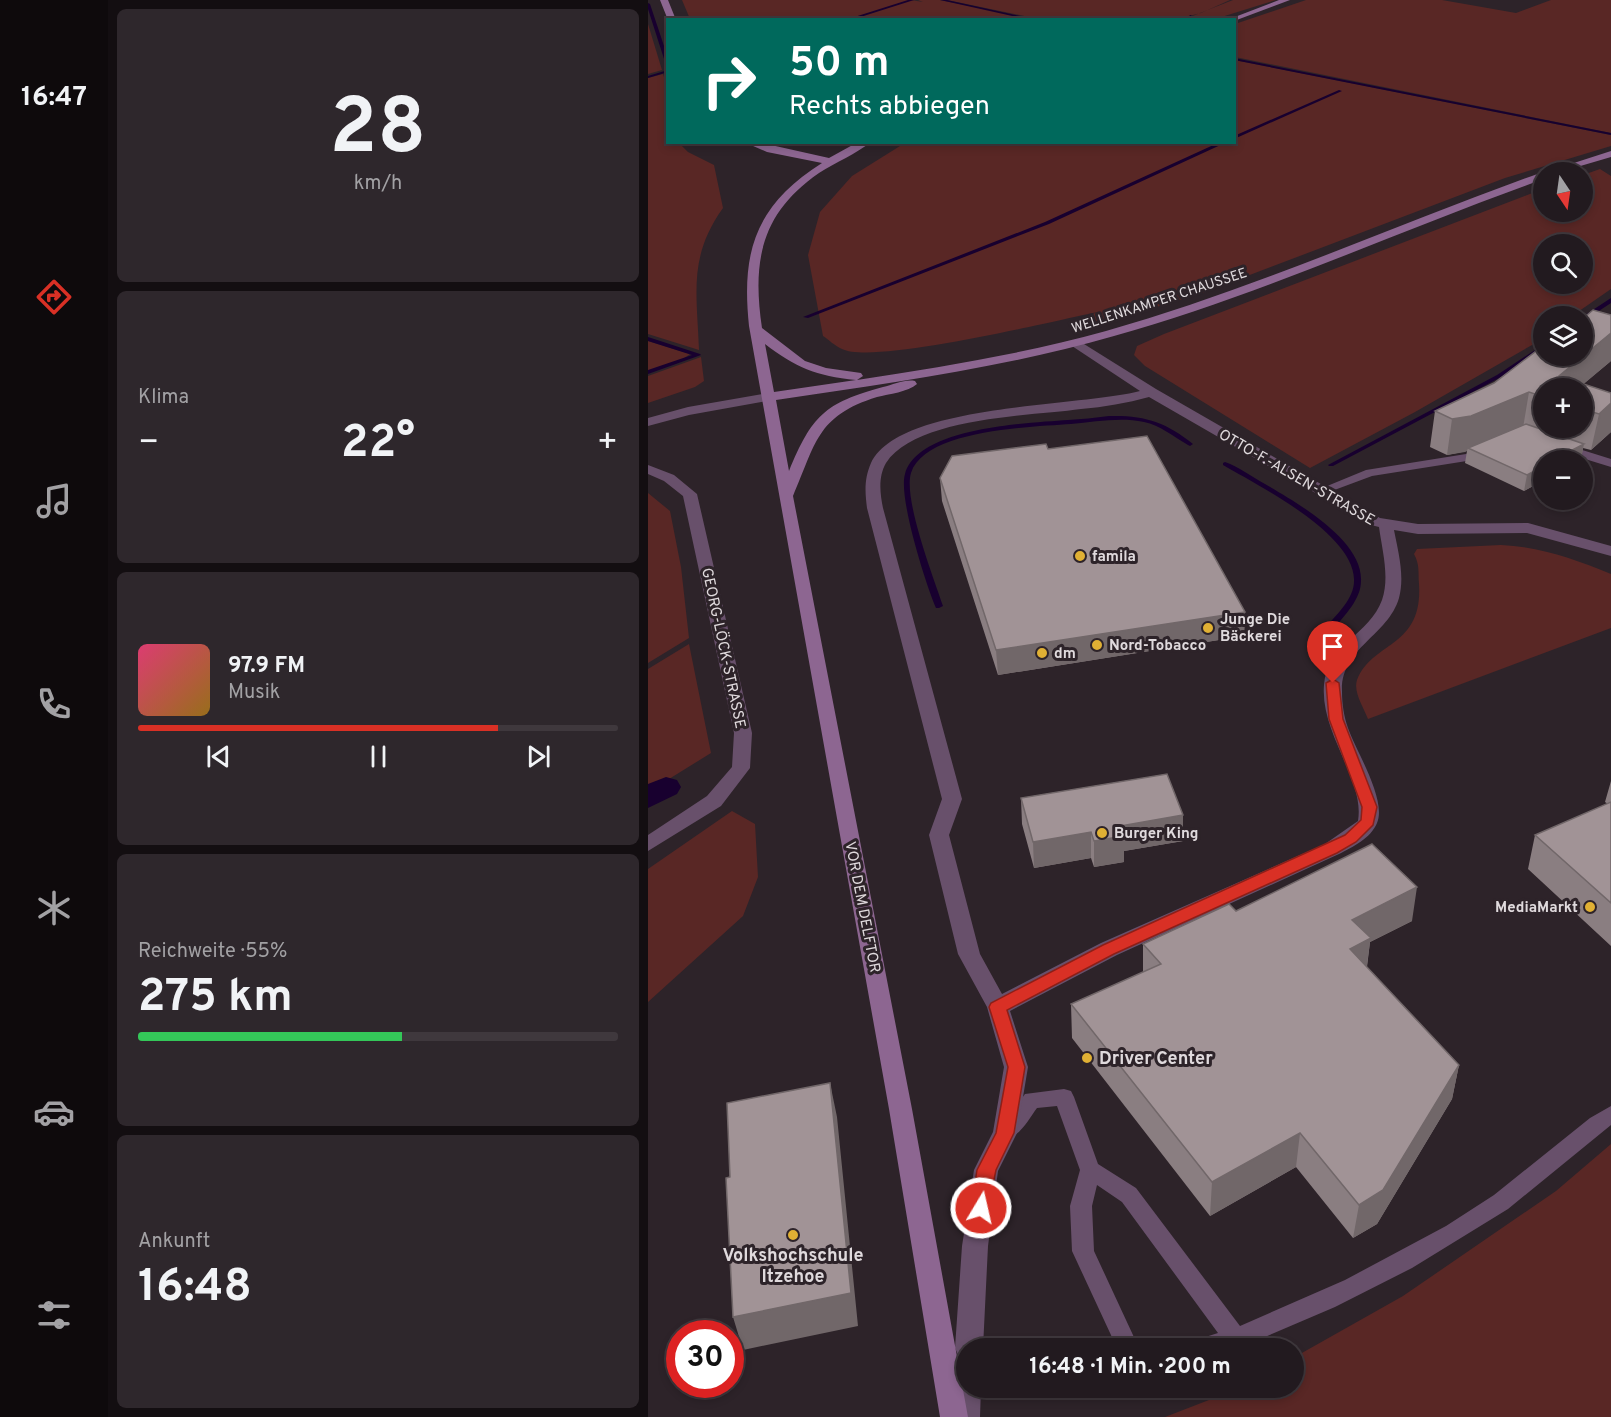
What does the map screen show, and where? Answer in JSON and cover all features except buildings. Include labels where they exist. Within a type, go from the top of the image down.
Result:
[{"type":"main road","points":[[664,0],[671,18]]},
{"type":"main road","points":[[1236,18],[1286,0]]},
{"type":"main road","points":[[753,144],[770,150],[830,161]]},
{"type":"main road","name":"VOR DEM DELFTOR","points":[[863,144],[830,161],[782,201],[762,227],[755,250],[751,288],[785,497],[916,1188],[954,1417]]},
{"type":"main road","points":[[1584,162],[1611,154]]},
{"type":"main road","name":"WELLENKAMPER CHAUSSEE","points":[[768,397],[963,367],[1076,343],[1234,293],[1533,179]]},
{"type":"main road","points":[[756,329],[786,358],[824,373],[858,376],[963,367]]},
{"type":"main road","points":[[785,497],[818,426],[829,415],[847,404],[963,367]]},
{"type":"street","name":"OTTO-F.-ALSEN-STRASSE","points":[[1076,343],[1151,392],[1367,519],[1386,525],[1418,529],[1528,528],[1611,551]]},
{"type":"street","points":[[970,1338],[975,1246],[986,1170],[1005,1133],[1016,1067],[998,1007],[969,954],[939,836],[952,799],[875,508],[872,484],[879,465],[888,454],[904,441],[931,427],[960,418],[1114,402],[1151,392]]},
{"type":"street","points":[[648,422],[688,411],[768,397]]},
{"type":"street","name":"GEORG-LÖCK-STRASSE","points":[[648,469],[669,478],[690,494],[743,733],[741,768],[714,801],[648,844]]},
{"type":"street","points":[[998,1007],[1108,949],[1332,849],[1351,838],[1368,821],[1370,807],[1366,792],[1352,764],[1336,719],[1333,683],[1335,667],[1384,613],[1390,601],[1394,580],[1386,525]]},
{"type":"street","points":[[966,1417],[967,1398]]},
{"type":"lane","points":[[1550,443],[1611,463]]},
{"type":"lane","points":[[1321,492],[1370,473],[1469,458],[1490,448]]},
{"type":"lane","points":[[1005,1133],[1032,1100],[1064,1097],[1090,1170],[1081,1206],[1083,1251],[1123,1338]]},
{"type":"lane","points":[[1238,1338],[1349,1289],[1442,1240],[1500,1202],[1569,1143],[1611,1114]]},
{"type":"lane","points":[[1090,1170],[1129,1195],[1235,1338]]},
{"type":"shaded area","points":[[682,0],[911,0],[923,2],[918,0],[940,0],[1031,18],[690,18]]},
{"type":"shaded area","points":[[947,0],[1230,0],[1201,13],[1181,18],[1034,18]]},
{"type":"shaded area","points":[[1233,0],[1276,0],[1218,18],[1188,18]]},
{"type":"shaded area","points":[[1306,0],[1442,0],[1516,13],[1551,0],[1611,0],[1611,133],[1236,57],[1236,24]]},
{"type":"shaded area","points":[[648,24],[662,70],[648,74]]},
{"type":"shaded area","points":[[1236,60],[1611,135],[1611,146],[1558,162],[1533,162],[1533,170],[1505,178],[1205,292],[1095,326],[1087,317],[1097,312],[965,340],[889,351],[860,352],[842,349],[823,336],[808,255],[820,212],[852,176],[904,144],[1236,144]]},
{"type":"shaded area","points":[[663,74],[666,83],[666,144],[680,144],[688,152],[714,165],[723,208],[704,243],[699,259],[696,293],[699,350],[648,334],[648,78]]},
{"type":"shaded area","points":[[1600,169],[1611,176],[1611,289],[1586,306],[1533,306],[1532,345],[1415,412],[1310,468],[1145,366],[1134,355],[1137,346],[1533,193],[1533,222],[1593,222],[1593,171]]},
{"type":"shaded area","points":[[648,341],[690,354],[683,359],[648,372]]},
{"type":"shaded area","points":[[701,357],[704,381],[695,387],[648,403],[648,376]]},
{"type":"shaded area","points":[[648,493],[670,511],[681,567],[689,638],[648,663]]},
{"type":"shaded area","points":[[1501,545],[1530,548],[1557,555],[1611,574],[1611,628],[1368,719],[1358,695],[1357,680],[1364,667],[1405,632],[1413,621],[1418,605],[1418,569],[1414,554],[1417,549]]},
{"type":"shaded area","points":[[689,644],[711,753],[648,792],[648,669]]},
{"type":"shaded area","points":[[732,811],[755,824],[758,877],[743,916],[648,1002],[648,869]]},
{"type":"shaded area","points":[[1611,1144],[1611,1417],[1165,1417],[1214,1398],[1304,1398],[1304,1352],[1403,1296],[1556,1191]]},
{"type":"waterway","points":[[853,18],[912,0]]},
{"type":"waterway","points":[[942,0],[1028,18]]},
{"type":"waterway","points":[[648,4],[666,59]]},
{"type":"waterway","points":[[1186,18],[1191,16]]},
{"type":"waterway","points":[[1236,59],[1611,134]]},
{"type":"waterway","points":[[648,77],[666,72]]},
{"type":"waterway","points":[[1236,137],[1340,91]]},
{"type":"waterway","points":[[806,317],[1047,223],[1221,144]]},
{"type":"waterway","points":[[1593,312],[1611,300]]},
{"type":"waterway","points":[[648,339],[697,355]]},
{"type":"waterway","points":[[1331,465],[1499,376],[1533,353]]},
{"type":"waterway","points":[[648,372],[698,355]]},
{"type":"waterway","points":[[939,606],[912,519],[907,485],[908,473],[917,458],[934,446],[956,437],[1007,427],[1118,418],[1146,420],[1163,427],[1190,444]]},
{"type":"waterway","points":[[1225,464],[1305,512],[1344,545],[1355,562],[1357,586],[1345,610],[1331,626]]},
{"type":"waterway","points":[[648,798],[666,787]]},
{"type":"place","name":"famila","points":[[1080,556]]},
{"type":"place","name":"Junge Die Bäckerei","points":[[1208,628]]},
{"type":"place","name":"Nord-Tobacco","points":[[1097,645]]},
{"type":"place","name":"dm","points":[[1042,653]]},
{"type":"place","name":"Burger King","points":[[1102,833]]},
{"type":"place","name":"MediaMarkt","points":[[1590,907]]},
{"type":"place","name":"Driver Center","points":[[1087,1058]]},
{"type":"place","name":"Volkshochschule Itzehoe","points":[[793,1235]]},
{"type":"route","points":[[981,1208],[986,1170],[1005,1133],[1016,1067],[998,1007],[1108,949],[1332,849],[1351,838],[1368,821],[1370,807],[1366,792],[1352,764],[1336,719],[1333,683]]}]
